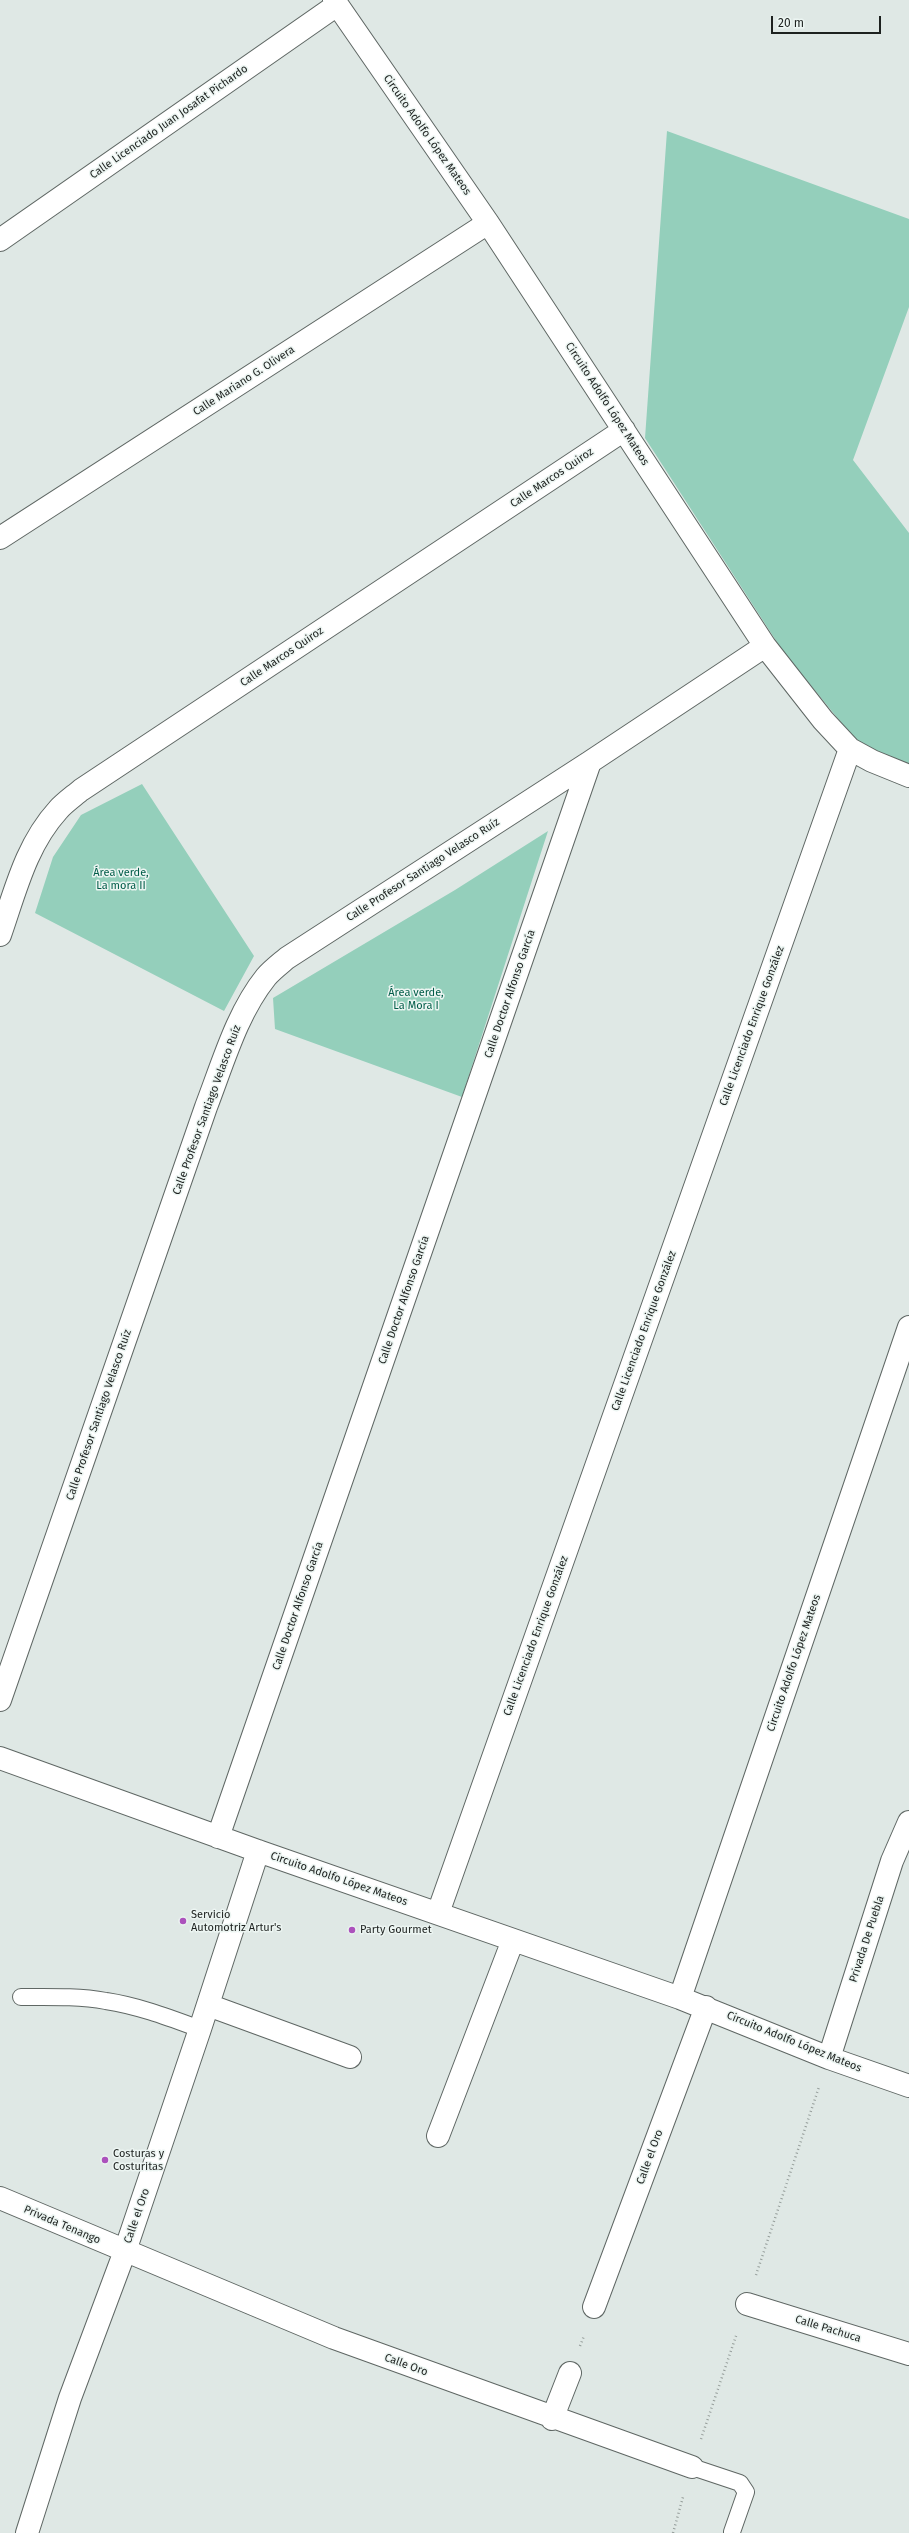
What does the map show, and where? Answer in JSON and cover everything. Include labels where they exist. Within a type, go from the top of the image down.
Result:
[{"type":"street","name":"Circuito Adolfo López Mateos","points":[[336,2],[488,223],[764,646],[822,720],[850,749],[872,762],[909,776]]},
{"type":"street","name":"Calle Licenciado Juan Josafat Pichardo","points":[[0,240],[336,2]]},
{"type":"street","name":"Calle Mariano G. Olivera","points":[[0,538],[488,223]]},
{"type":"street","name":"Calle Marcos Quiroz","points":[[0,935],[27,859],[41,831],[58,809],[81,790],[624,430]]},
{"type":"street","name":"Calle Profesor Santiago Velasco Ruíz","points":[[0,1700],[206,1107],[234,1035],[250,1002],[267,976],[287,958],[590,762],[764,646]]},
{"type":"street","name":"Calle Licenciado Enrique González","points":[[438,1913],[850,749]]},
{"type":"street","name":"Calle Doctor Alfonso García","points":[[218,1837],[590,762]]},
{"type":"street","name":"Circuito Adolfo López Mateos","points":[[680,1998],[909,1327]]},
{"type":"street","name":"Circuito Adolfo López Mateos","points":[[0,1758],[218,1837],[706,2007],[829,2058],[909,2086]]},
{"type":"street","name":"Privada De Puebla","points":[[829,2058],[892,1861],[909,1822]]},
{"type":"street","name":"Calle el Oro","points":[[27,2533],[70,2398],[125,2251],[258,1851]]},
{"type":"street","points":[[438,2136],[513,1940]]},
{"type":"street","points":[[208,2005],[350,2057]]},
{"type":"street","name":"Calle el Oro","points":[[594,2307],[706,2007]]},
{"type":"street","name":"Privada Tenango","points":[[0,2198],[125,2251]]},
{"type":"street","name":"Calle Oro","points":[[125,2251],[334,2338],[552,2419],[692,2467]]},
{"type":"street","name":"Calle Pachuca","points":[[747,2304],[909,2354]]},
{"type":"street","points":[[552,2419],[570,2372]]},
{"type":"lane","points":[[21,1997],[88,1998],[107,2001],[135,2007],[200,2029]]},
{"type":"lane","points":[[692,2467],[740,2482],[744,2487],[746,2492],[732,2532]]},
{"type":"path","points":[[570,2372],[594,2307]]},
{"type":"green space","points":[[667,131],[909,219],[909,307],[853,460],[909,533],[909,769],[870,758],[782,650],[645,438]]},
{"type":"green space","name":"Área verde, La mora II","points":[[142,784],[254,956],[224,1011],[35,913],[53,857],[81,815]]},
{"type":"green space","name":"Área verde, La Mora I","points":[[548,831],[462,1097],[275,1029],[273,998],[455,890]]},
{"type":"place","name":"Servicio Automotriz Artur's","points":[[183,1921]]},
{"type":"place","name":"Party Gourmet","points":[[352,1930]]},
{"type":"place","name":"Costuras y Costuritas","points":[[105,2160]]}]
